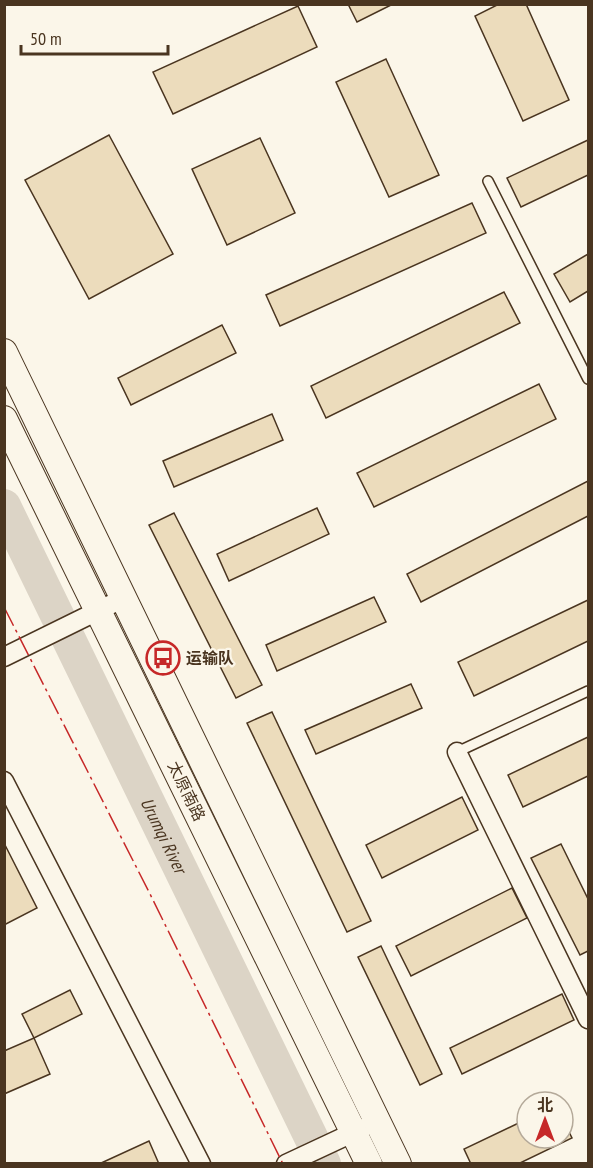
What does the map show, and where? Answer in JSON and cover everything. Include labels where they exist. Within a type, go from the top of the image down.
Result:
[{"type":"main road","points":[[4,352],[398,1164]]},
{"type":"main road","name":"太原南路","points":[[4,419],[90,615],[343,1136],[369,1164]]},
{"type":"street","points":[[4,657],[124,598]]},
{"type":"street","points":[[458,752],[588,1019]]},
{"type":"street","points":[[4,781],[201,1164]]},
{"type":"street","points":[[286,1164],[343,1136],[378,1123]]},
{"type":"lane","points":[[488,181],[588,379]]},
{"type":"lane","points":[[458,752],[588,691]]},
{"type":"building","points":[[348,4],[393,4],[357,22]]},
{"type":"building","points":[[499,4],[526,4],[569,100],[523,121],[475,16]]},
{"type":"building","points":[[298,6],[317,47],[173,114],[153,72]]},
{"type":"building","points":[[386,59],[439,175],[389,197],[336,82]]},
{"type":"building","points":[[109,135],[173,254],[89,299],[25,180]]},
{"type":"building","points":[[260,138],[295,213],[227,245],[192,169]]},
{"type":"building","points":[[588,140],[588,175],[521,207],[507,178]]},
{"type":"building","points":[[472,203],[486,233],[280,326],[266,295]]},
{"type":"building","points":[[588,254],[588,291],[570,302],[554,274]]},
{"type":"building","points":[[504,292],[520,323],[326,418],[311,386]]},
{"type":"building","points":[[222,325],[236,353],[131,405],[118,378]]},
{"type":"building","points":[[539,384],[556,419],[374,507],[357,473]]},
{"type":"building","points":[[272,414],[283,440],[174,487],[163,461]]},
{"type":"building","points":[[588,481],[588,516],[421,602],[407,574]]},
{"type":"building","points":[[317,508],[329,534],[229,581],[217,554]]},
{"type":"building","points":[[174,513],[262,685],[236,698],[149,525]]},
{"type":"building","points":[[374,597],[386,622],[277,671],[266,645]]},
{"type":"building","points":[[588,600],[588,641],[474,696],[458,662]]},
{"type":"building","points":[[411,684],[422,708],[316,754],[305,730]]},
{"type":"building","points":[[272,712],[371,921],[347,932],[247,723]]},
{"type":"building","points":[[588,737],[588,776],[523,807],[508,775]]},
{"type":"building","points":[[462,797],[478,830],[382,878],[366,845]]},
{"type":"building","points":[[4,843],[37,908],[4,925]]},
{"type":"building","points":[[561,844],[588,899],[588,951],[580,955],[531,858]]},
{"type":"building","points":[[512,888],[527,918],[411,976],[396,946]]},
{"type":"building","points":[[381,946],[442,1074],[420,1085],[358,957]]},
{"type":"building","points":[[70,990],[82,1014],[34,1038],[22,1014]]},
{"type":"building","points":[[562,994],[574,1020],[462,1074],[450,1048]]},
{"type":"building","points":[[34,1038],[50,1074],[4,1094],[4,1051]]},
{"type":"building","points":[[515,1125],[515,1150],[547,1150],[518,1164],[471,1164],[464,1149]]},
{"type":"building","points":[[149,1141],[159,1164],[99,1164]]},
{"type":"waterway","name":"Urumqi River","points":[[4,506],[324,1164]]},
{"type":"power","points":[[4,607],[150,894],[283,1164]]},
{"type":"place","name":"运输队","points":[[163,658]]}]
